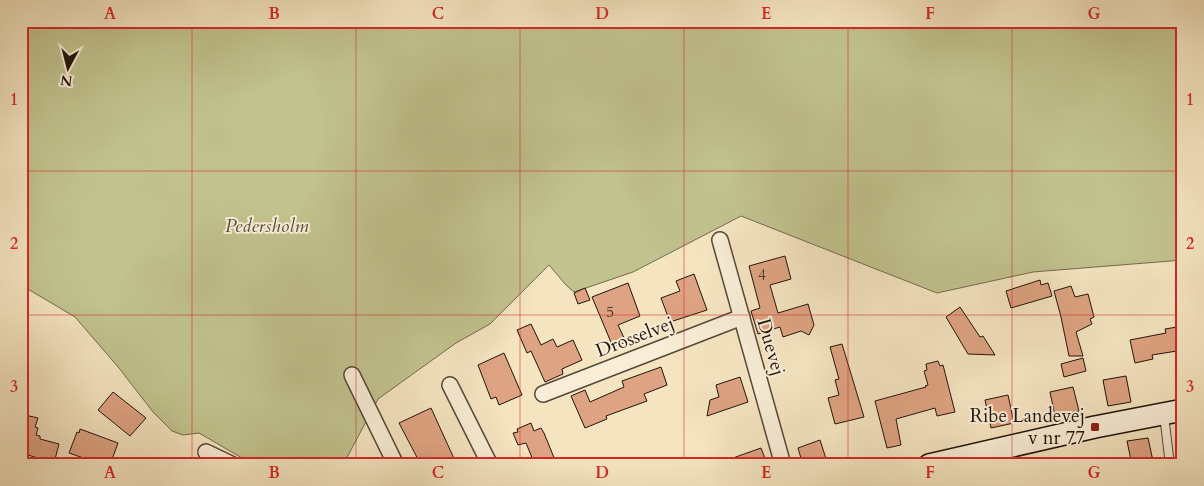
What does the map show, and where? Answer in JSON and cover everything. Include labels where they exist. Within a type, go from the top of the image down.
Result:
[{"type":"main road","points":[[929,465],[1095,427],[1173,412]]},
{"type":"street","name":"Duevej","points":[[720,240],[783,465]]},
{"type":"street","name":"Drosselvej","points":[[543,394],[742,317]]},
{"type":"street","points":[[352,374],[396,465]]},
{"type":"street","points":[[450,385],[490,465]]},
{"type":"street","points":[[206,452],[233,465]]},
{"type":"lane","points":[[1170,465],[1173,412]]},
{"type":"green space","name":"Pedersholm","points":[[21,21],[1183,21],[1183,260],[1033,272],[937,293],[741,216],[633,272],[574,292],[549,265],[490,324],[456,343],[378,399],[343,465],[254,465],[199,433],[183,435],[172,431],[153,412],[119,368],[75,317],[21,285]]},
{"type":"building","points":[[785,256],[791,279],[770,285],[778,313],[808,304],[814,325],[809,335],[801,331],[783,337],[780,327],[758,334],[751,311],[760,308],[749,266]]},
{"type":"building","points":[[694,274],[707,310],[670,322],[661,298],[680,291],[676,281]]},
{"type":"building","points":[[1040,280],[1041,285],[1048,283],[1052,296],[1011,308],[1006,291]]},
{"type":"building","points":[[628,283],[640,316],[618,325],[626,342],[613,347],[592,297]]},
{"type":"building","points":[[1071,286],[1075,297],[1088,294],[1094,317],[1090,319],[1092,324],[1076,332],[1083,356],[1069,356],[1054,291]]},
{"type":"building","points":[[585,288],[590,300],[578,304],[574,293]]},
{"type":"building","points":[[960,307],[980,337],[983,336],[995,355],[968,354],[946,317]]},
{"type":"building","points":[[531,324],[541,345],[553,339],[557,347],[573,340],[582,360],[562,369],[563,374],[545,382],[531,351],[527,353],[517,330]]},
{"type":"building","points":[[1183,326],[1183,350],[1152,355],[1153,359],[1135,363],[1130,340],[1166,333],[1165,329]]},
{"type":"building","points":[[842,344],[864,417],[835,424],[828,398],[839,395],[835,380],[839,379],[830,347]]},
{"type":"building","points":[[504,353],[522,395],[499,405],[496,397],[491,399],[478,365]]},
{"type":"building","points":[[1083,358],[1086,371],[1064,377],[1061,364]]},
{"type":"building","points":[[938,361],[940,366],[943,365],[955,412],[937,416],[935,408],[896,419],[901,445],[887,448],[875,401],[926,387],[928,385],[924,371],[927,370],[926,364]]},
{"type":"building","points":[[661,367],[667,385],[644,394],[647,401],[606,416],[607,419],[585,428],[571,396],[585,390],[590,402],[624,387],[622,381]]},
{"type":"building","points":[[1126,376],[1131,402],[1108,406],[1103,380]]},
{"type":"building","points":[[740,377],[748,402],[707,416],[710,400],[719,397],[716,385]]},
{"type":"building","points":[[1073,387],[1079,411],[1055,416],[1050,392]]},
{"type":"building","points":[[113,392],[146,418],[130,436],[98,410]]},
{"type":"building","points":[[1008,395],[1014,423],[991,428],[985,400]]},
{"type":"building","points":[[431,408],[457,465],[421,465],[399,423]]},
{"type":"building","points":[[25,415],[38,418],[35,427],[38,428],[36,435],[40,436],[40,439],[59,444],[54,463],[28,455],[26,463],[21,462],[21,424]]},
{"type":"building","points":[[531,423],[534,431],[541,428],[557,465],[535,465],[526,443],[518,445],[513,433],[518,432],[517,429]]},
{"type":"building","points":[[80,429],[118,443],[110,465],[90,465],[92,461],[69,453]]},
{"type":"building","points":[[1148,438],[1153,461],[1132,465],[1127,441]]},
{"type":"building","points":[[820,440],[828,465],[803,465],[798,448]]},
{"type":"building","points":[[761,448],[766,461],[756,465],[719,465],[719,463]]},
{"type":"place","name":"Ribe Landevej v nr 77","points":[[1095,427]]}]
